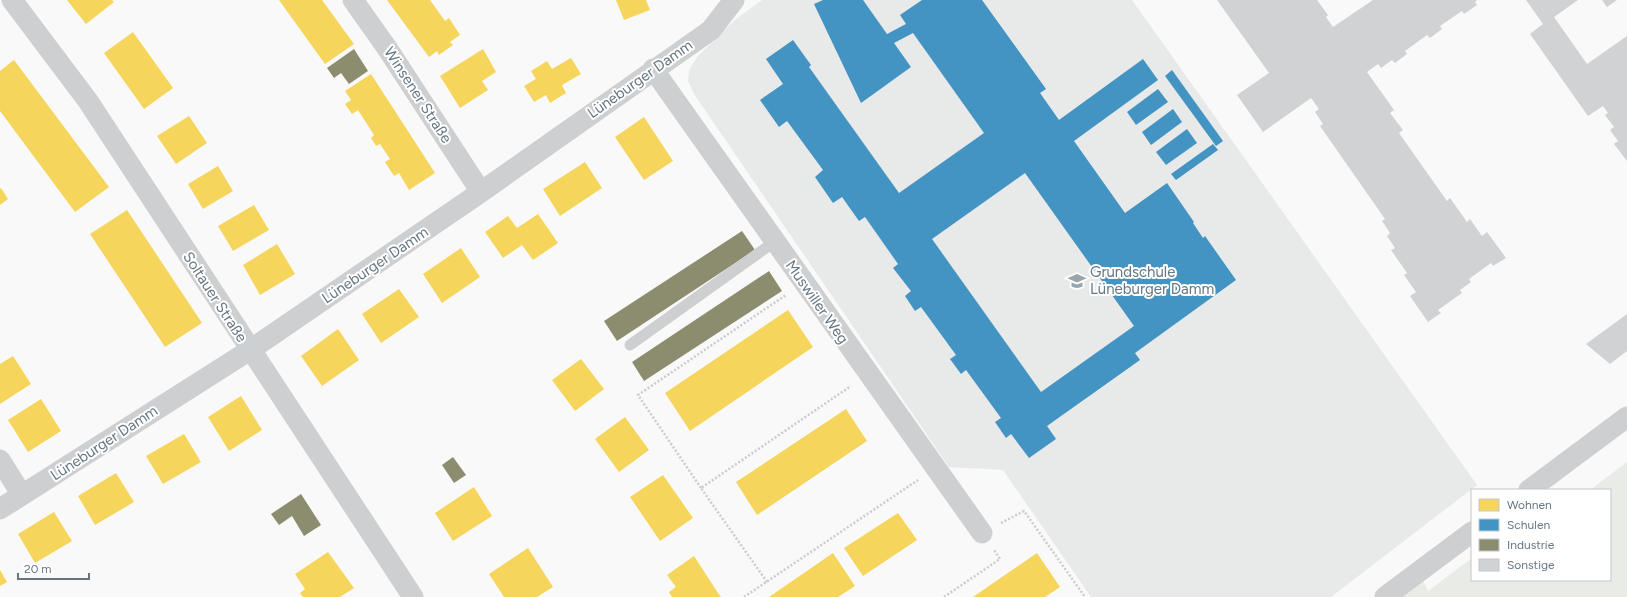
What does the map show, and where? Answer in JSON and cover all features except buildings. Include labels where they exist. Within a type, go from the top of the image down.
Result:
[{"type":"street","name":"Soltauer Straße","points":[[12,0],[88,101],[413,597]]},
{"type":"street","name":"Winsener Straße","points":[[353,0],[387,48],[481,192]]},
{"type":"street","name":"Lüneburger Damm","points":[[0,509],[250,350],[481,192],[711,30],[734,0]]},
{"type":"street","name":"Muswiller Weg","points":[[654,69],[774,242],[982,533]]},
{"type":"street","points":[[1530,489],[1627,417]]},
{"type":"street","points":[[0,460],[22,496]]},
{"type":"street","points":[[1384,597],[1471,533]]},
{"type":"lane","points":[[630,345],[774,242]]},
{"type":"path","points":[[767,582],[638,395],[803,283]]},
{"type":"path","points":[[701,488],[869,375]]},
{"type":"path","points":[[744,597],[935,468]]},
{"type":"path","points":[[944,597],[1000,559],[982,533],[1024,511],[1085,597]]},
{"type":"shaded area","name":"Grundschule Lüneburger Damm","points":[[762,0],[1132,0],[1477,485],[1331,597],[1091,597],[1003,470],[949,467],[694,94],[688,81],[689,70],[698,56],[736,19]]},
{"type":"shaded area","points":[[1627,462],[1627,597],[1385,597],[1419,572],[1428,591],[1471,559],[1471,581],[1611,581],[1611,489],[1591,489]]},
{"type":"place","name":"Grundschule Lüneburger Damm","points":[[1077,281]]}]
